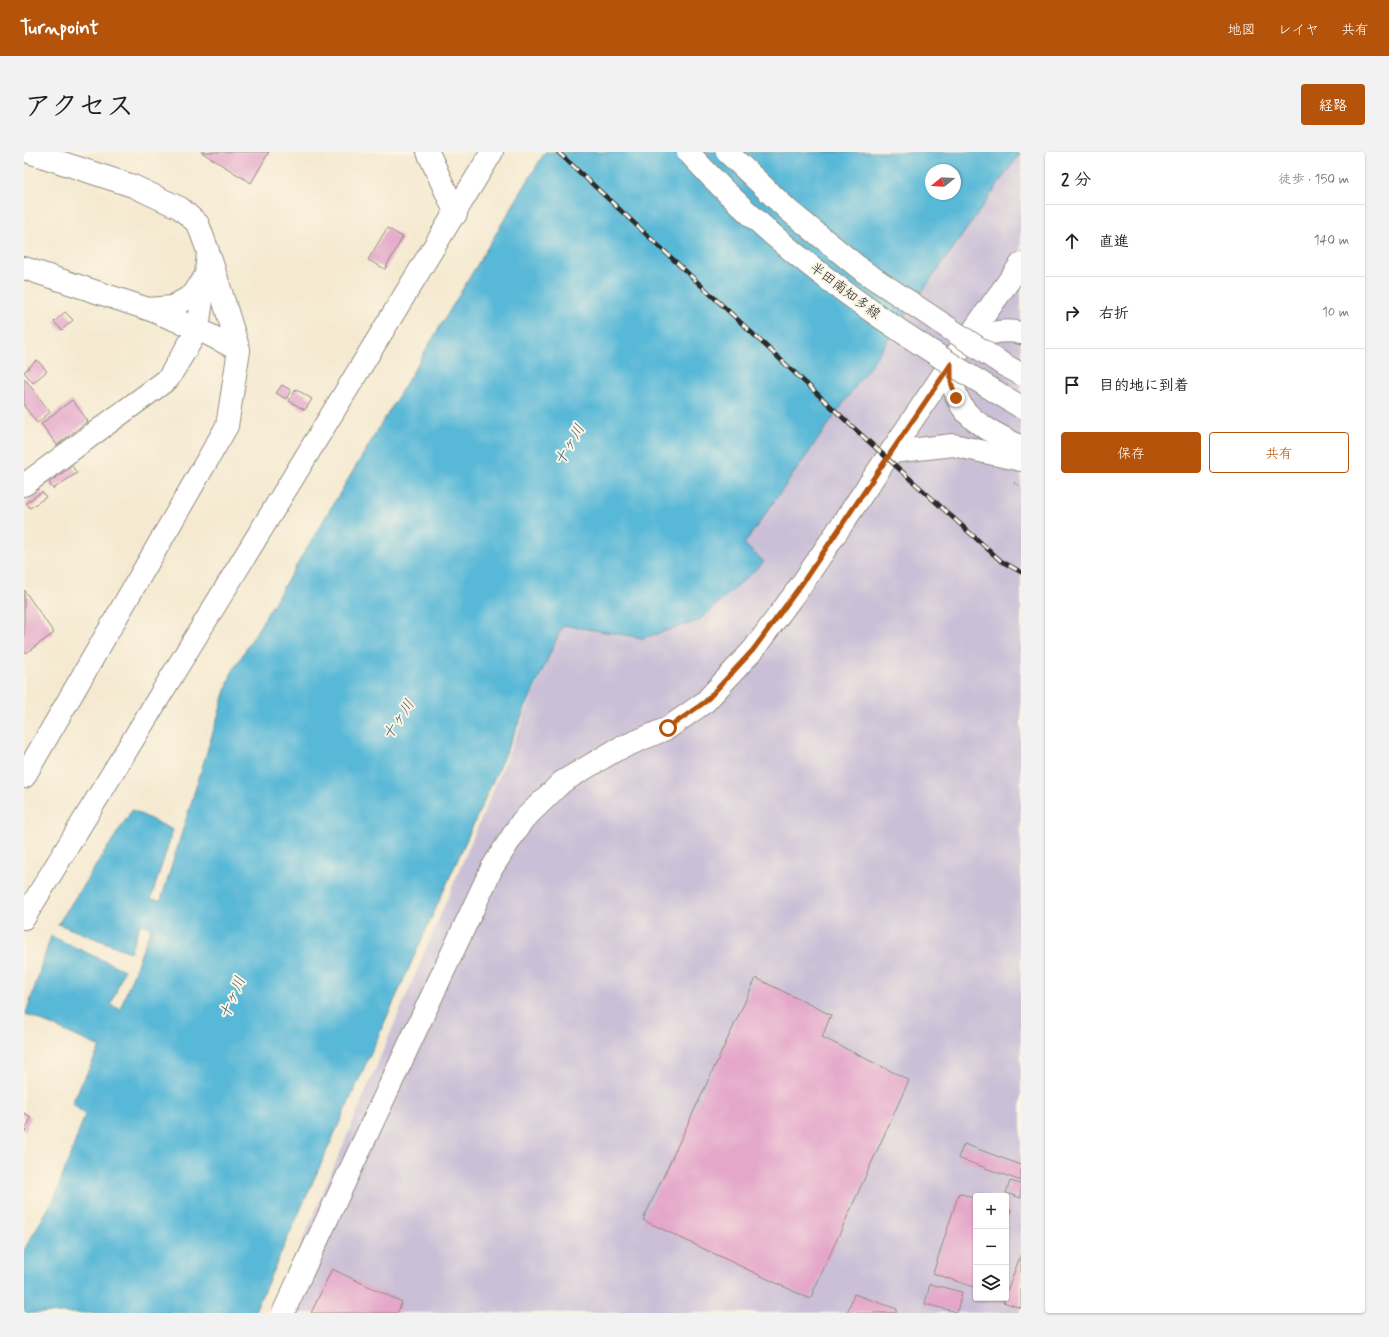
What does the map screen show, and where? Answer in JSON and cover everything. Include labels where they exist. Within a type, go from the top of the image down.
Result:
[{"type":"street","points":[[24,777],[227,426],[239,350],[198,224],[180,208],[133,186],[29,152]]},
{"type":"street","points":[[428,152],[456,214]]},
{"type":"street","points":[[24,918],[456,214],[492,152]]},
{"type":"street","name":"半田南知多線","points":[[688,152],[708,175],[788,248],[870,310],[927,350],[1021,407]]},
{"type":"street","name":"半田南知多線","points":[[727,152],[788,210],[863,271],[1004,365],[1021,374]]},
{"type":"street","points":[[24,485],[168,379],[198,329],[208,251]]},
{"type":"street","points":[[283,1313],[492,868],[522,821],[562,782],[616,750],[668,728],[705,702],[753,650],[801,585],[965,342],[1021,264]]},
{"type":"street","points":[[24,268],[148,309],[198,329],[239,350]]},
{"type":"street","points":[[148,309],[172,307],[193,294],[206,275]]},
{"type":"street","points":[[965,342],[986,334],[1009,330],[1021,333]]},
{"type":"street","points":[[951,364],[951,382],[956,398],[966,414],[981,426],[1021,447]]},
{"type":"street","points":[[892,452],[953,445],[1021,460]]},
{"type":"shaded area","points":[[1021,152],[1021,1313],[272,1313],[563,625],[643,638],[764,562],[743,544]]},
{"type":"water","name":"十ヶ川","points":[[545,152],[1021,152],[744,544],[764,562],[698,621],[643,638],[563,625],[254,1313],[24,1313],[24,1250],[55,1197],[85,1115],[72,1103],[100,1047],[26,1014],[51,936],[124,970],[111,1005],[120,1009],[151,928],[141,923],[130,952],[58,924],[132,810],[173,830],[151,899],[161,900],[231,674]]},
{"type":"building","points":[[201,152],[269,152],[251,183]]},
{"type":"building","points":[[387,228],[403,237],[385,269],[368,260]]},
{"type":"building","points":[[65,312],[73,320],[62,330],[54,322]]},
{"type":"building","points":[[37,360],[47,371],[33,383],[24,372]]},
{"type":"building","points":[[24,378],[50,412],[37,423],[24,406]]},
{"type":"building","points":[[282,385],[291,390],[286,399],[276,393]]},
{"type":"building","points":[[296,389],[312,399],[305,410],[289,401]]},
{"type":"building","points":[[72,400],[88,421],[57,445],[41,424]]},
{"type":"building","points":[[72,466],[77,473],[53,489],[49,483]]},
{"type":"building","points":[[42,492],[46,497],[30,508],[26,503]]},
{"type":"building","points":[[24,590],[54,633],[26,653],[24,650]]},
{"type":"building","points":[[756,978],[831,1015],[822,1037],[909,1080],[810,1299],[643,1220]]},
{"type":"building","points":[[24,1113],[31,1117],[24,1133]]},
{"type":"building","points":[[964,1144],[1021,1165],[1021,1181],[958,1158]]},
{"type":"building","points":[[1010,1181],[1021,1184],[1021,1198],[1006,1193]]},
{"type":"building","points":[[959,1193],[973,1198],[973,1287],[933,1273]]},
{"type":"building","points":[[1021,1254],[1021,1308],[1003,1302],[1009,1301],[1009,1286]]},
{"type":"building","points":[[332,1269],[402,1302],[397,1313],[311,1313]]},
{"type":"building","points":[[930,1284],[962,1292],[957,1312],[925,1304]]},
{"type":"building","points":[[854,1294],[897,1309],[896,1313],[847,1313]]},
{"type":"railway","points":[[558,152],[856,430],[1001,561],[1021,572]]},
{"type":"route","points":[[668,728],[705,702],[753,650],[801,585],[951,364],[951,382],[956,398]]}]
